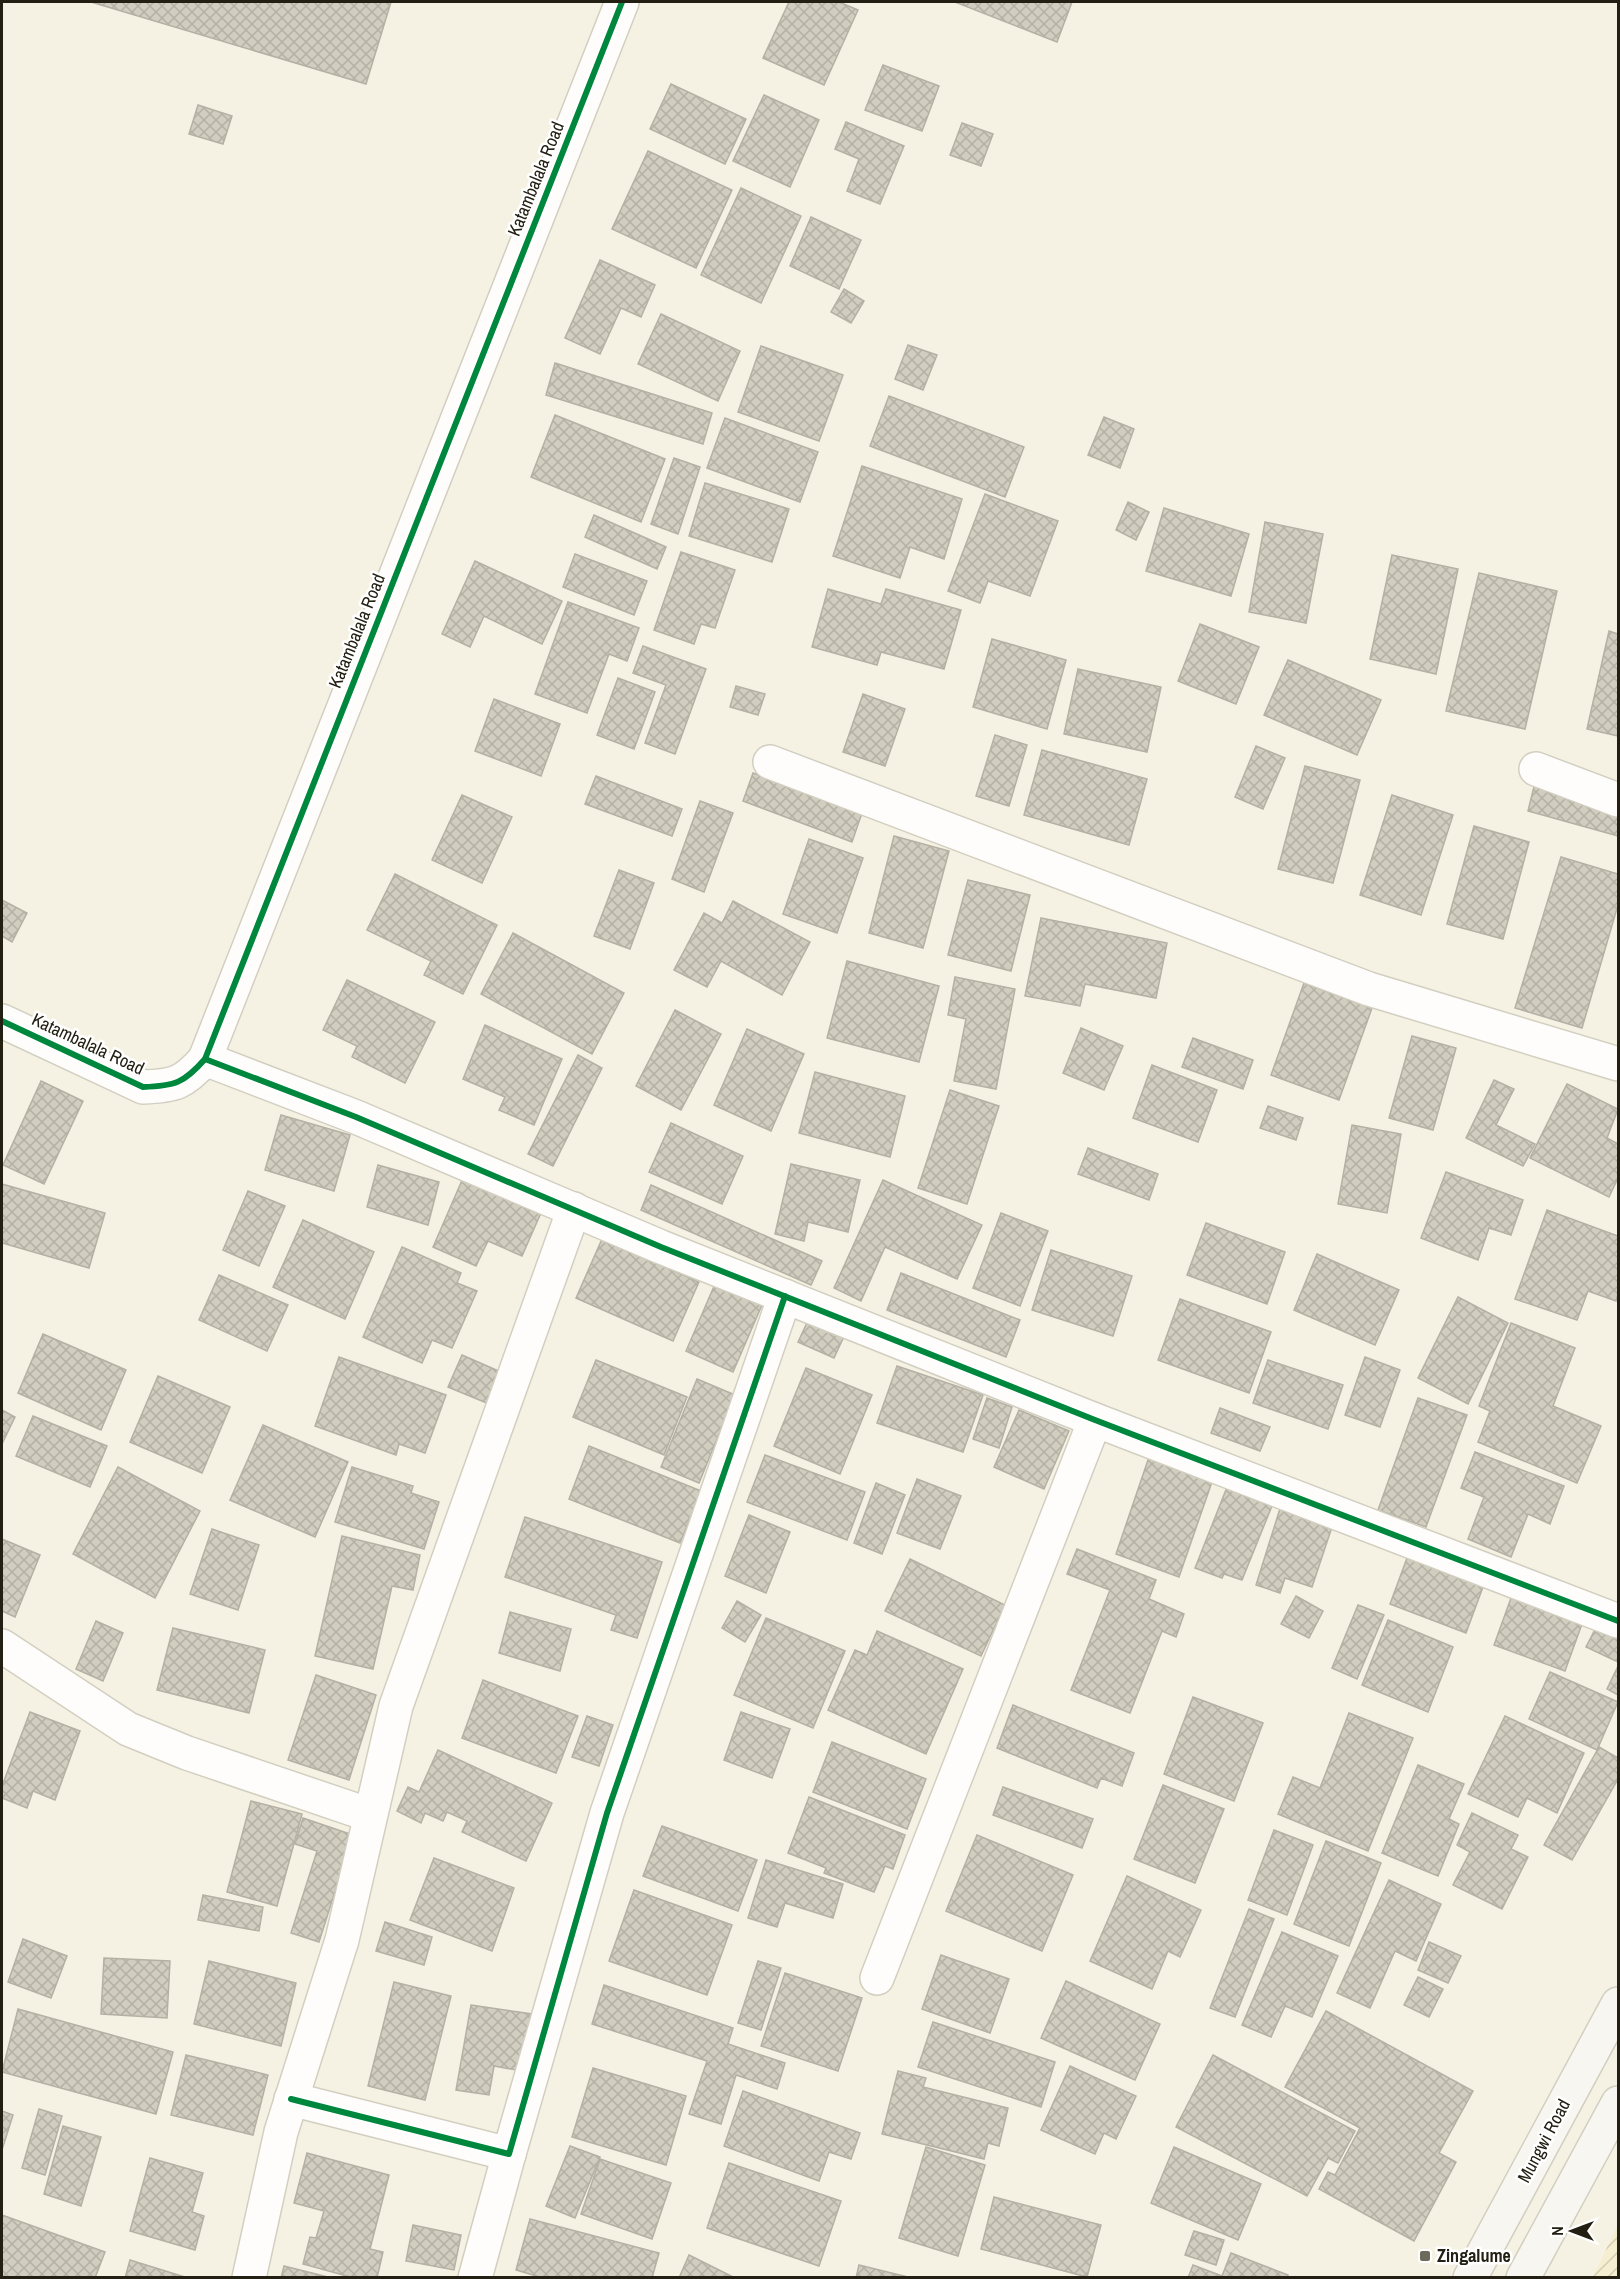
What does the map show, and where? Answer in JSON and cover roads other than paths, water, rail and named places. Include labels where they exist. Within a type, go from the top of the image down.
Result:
[{"type":"main road","name":"Mungwi Road","points":[[1470,2277],[1618,2004]]},
{"type":"main road","points":[[1523,2277],[1618,2103]]},
{"type":"street","name":"Katambalala Road","points":[[2,1021],[143,1087],[169,1086],[188,1078],[205,1059],[622,2]]},
{"type":"street","points":[[770,762],[1369,989],[1618,1064]]},
{"type":"street","points":[[1536,770],[1618,800]]},
{"type":"street","points":[[205,1059],[356,1117],[661,1247],[1095,1420],[1618,1622]]},
{"type":"street","points":[[249,2277],[280,2132],[342,1940],[396,1706],[574,1209]]},
{"type":"street","points":[[475,2277],[607,1813],[785,1296]]},
{"type":"street","points":[[877,1978],[1095,1420]]},
{"type":"street","points":[[2,1646],[128,1729],[188,1754],[370,1815]]},
{"type":"street","points":[[291,2099],[509,2154]]},
{"type":"place","name":"Zingalume","points":[[1425,2256]]}]
